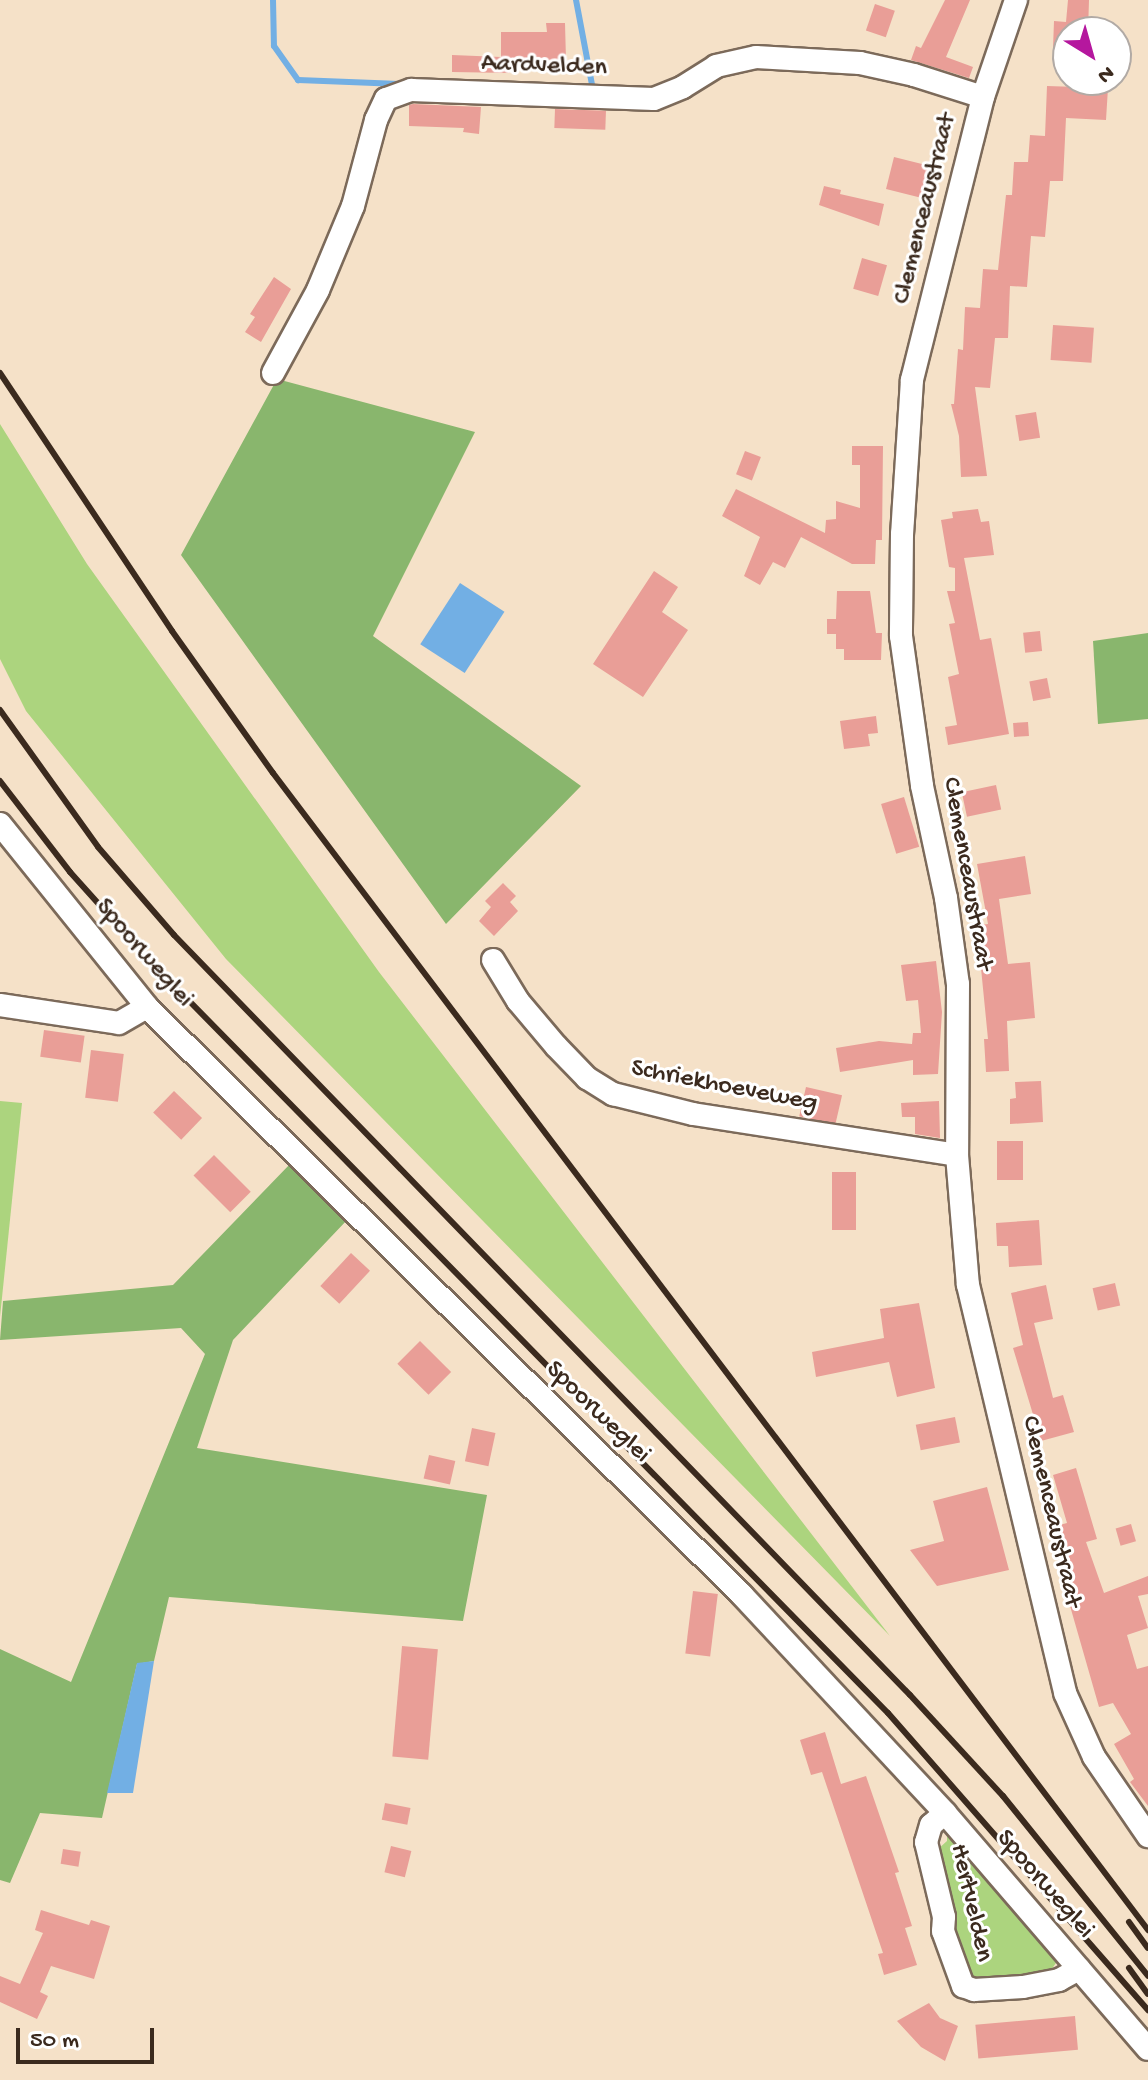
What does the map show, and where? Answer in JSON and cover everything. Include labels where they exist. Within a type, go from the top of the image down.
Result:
[{"type":"street","name":"Clemenceaustraat","points":[[1016,0],[983,97],[912,380],[902,534],[905,673],[958,984],[957,1155],[968,1285],[1065,1693],[1094,1757],[1148,1836]]},
{"type":"street","name":"Aardvelden","points":[[273,373],[318,290],[347,220],[376,120],[386,99],[411,90],[654,99],[683,87],[716,66],[756,57],[860,63],[914,75],[983,97]]},
{"type":"street","name":"Spoorweglei","points":[[0,824],[147,1007],[742,1595],[945,1813],[1148,2049]]},
{"type":"street","name":"Schriekhoeveweg","points":[[493,960],[518,1001],[556,1046],[587,1078],[613,1094],[693,1114],[957,1155]]},
{"type":"street","points":[[0,1005],[119,1023],[147,1007]]},
{"type":"street","name":"Hertvelden","points":[[945,1813],[931,1825],[926,1842],[944,1917],[943,1931],[963,1986],[974,1990],[1023,1987],[1059,1980],[1079,1969]]},
{"type":"green space","points":[[277,379],[475,432],[373,636],[581,786],[446,924],[181,555]]},
{"type":"green space","points":[[0,424],[87,564],[379,972],[890,1636],[226,959],[26,711],[0,659]]},
{"type":"green space","points":[[1148,633],[1148,719],[1098,724],[1093,641]]},
{"type":"green space","points":[[0,1101],[22,1103],[0,1317]]},
{"type":"green space","points":[[291,1163],[348,1219],[233,1340],[197,1448],[487,1495],[463,1621],[169,1597],[154,1661],[137,1664],[102,1818],[40,1813],[10,1883],[0,1880],[0,1649],[71,1682],[205,1354],[181,1328],[0,1340],[3,1301],[173,1285]]},
{"type":"green space","points":[[947,1828],[1058,1960],[1049,1973],[1022,1979],[973,1980],[950,1929],[937,1850],[947,1841]]},
{"type":"water","points":[[460,583],[504,612],[465,673],[420,644]]},
{"type":"water","points":[[154,1661],[133,1793],[107,1793],[137,1663]]},
{"type":"building","points":[[945,0],[970,0],[946,57],[973,67],[969,78],[911,60],[916,46],[921,48]]},
{"type":"building","points":[[1068,0],[1089,0],[1088,16],[1067,16]]},
{"type":"building","points":[[875,4],[895,11],[886,37],[866,30]]},
{"type":"building","points":[[546,23],[565,23],[566,60],[511,61],[510,73],[452,72],[452,55],[501,57],[501,32],[547,32]]},
{"type":"building","points":[[1047,86],[1052,86],[1052,96],[1108,96],[1106,120],[1066,118],[1063,181],[1050,181],[1045,237],[1031,236],[1027,287],[1010,286],[1008,338],[995,338],[990,388],[975,387],[987,476],[961,477],[959,436],[951,404],[954,404],[958,349],[963,350],[965,307],[980,308],[983,269],[998,270],[1006,195],[1012,195],[1014,162],[1028,162],[1030,135],[1045,136]]},
{"type":"building","points":[[409,105],[481,107],[479,134],[463,132],[464,128],[409,126]]},
{"type":"building","points":[[555,109],[606,111],[605,130],[554,128]]},
{"type":"building","points":[[894,157],[930,166],[922,198],[886,189]]},
{"type":"building","points":[[824,186],[841,190],[840,194],[884,204],[879,226],[819,205]]},
{"type":"building","points":[[862,258],[887,265],[878,296],[853,289]]},
{"type":"building","points":[[274,277],[291,289],[261,342],[245,332],[255,317],[250,314]]},
{"type":"building","points":[[1053,325],[1094,328],[1091,363],[1051,360]]},
{"type":"building","points":[[1036,412],[1040,438],[1019,441],[1015,415]]},
{"type":"building","points":[[852,446],[883,446],[882,540],[876,540],[875,564],[852,564],[801,537],[785,568],[773,562],[760,585],[744,576],[760,537],[722,516],[736,489],[825,533],[826,520],[836,519],[836,501],[860,508],[860,465],[852,465]]},
{"type":"building","points":[[745,451],[761,457],[752,480],[736,474]]},
{"type":"building","points":[[978,509],[981,522],[989,521],[994,555],[964,558],[980,640],[991,638],[1009,734],[948,745],[945,727],[957,725],[948,677],[959,674],[949,624],[955,623],[947,591],[955,591],[955,568],[949,567],[941,520],[953,518],[952,512]]},
{"type":"building","points":[[654,571],[678,587],[662,612],[688,630],[643,697],[593,664]]},
{"type":"building","points":[[837,591],[870,591],[876,633],[882,633],[881,660],[844,660],[844,649],[836,649],[836,634],[827,634],[827,619],[836,619]]},
{"type":"building","points":[[1040,631],[1042,651],[1025,653],[1023,633]]},
{"type":"building","points":[[1047,678],[1051,698],[1033,701],[1029,681]]},
{"type":"building","points":[[876,716],[878,733],[868,734],[870,746],[844,749],[840,721]]},
{"type":"building","points":[[1028,722],[1029,736],[1014,737],[1013,723]]},
{"type":"building","points":[[996,785],[1001,809],[967,817],[962,792]]},
{"type":"building","points":[[904,797],[919,847],[896,854],[881,804]]},
{"type":"building","points":[[1025,856],[1031,894],[999,899],[1008,964],[1030,962],[1035,1018],[1007,1021],[1009,1071],[986,1072],[984,1039],[988,1039],[979,948],[983,947],[980,925],[988,924],[977,864]]},
{"type":"building","points":[[503,883],[516,896],[510,902],[518,911],[494,936],[479,921],[491,907],[485,901]]},
{"type":"building","points":[[936,961],[942,1012],[938,1074],[913,1075],[913,1060],[840,1072],[836,1048],[879,1041],[912,1044],[913,1033],[921,1033],[918,1000],[906,1001],[901,965]]},
{"type":"building","points":[[44,1030],[85,1036],[81,1062],[40,1057]]},
{"type":"building","points":[[91,1050],[124,1054],[118,1102],[85,1098]]},
{"type":"building","points":[[1041,1081],[1043,1122],[1010,1124],[1010,1099],[1016,1098],[1015,1082]]},
{"type":"building","points":[[806,1087],[842,1095],[835,1125],[799,1116]]},
{"type":"building","points":[[174,1091],[202,1118],[181,1140],[153,1113]]},
{"type":"building","points":[[939,1101],[940,1138],[915,1134],[915,1117],[902,1117],[901,1103]]},
{"type":"building","points":[[997,1141],[1023,1141],[1023,1180],[997,1180]]},
{"type":"building","points":[[214,1155],[251,1192],[230,1212],[193,1176]]},
{"type":"building","points":[[832,1172],[856,1172],[856,1230],[832,1230]]},
{"type":"building","points":[[1039,1220],[1042,1265],[1009,1267],[1008,1246],[997,1246],[996,1223]]},
{"type":"building","points":[[351,1253],[370,1271],[339,1304],[320,1286]]},
{"type":"building","points":[[1115,1283],[1120,1305],[1098,1311],[1093,1288]]},
{"type":"building","points":[[1046,1285],[1053,1319],[1034,1323],[1053,1398],[1063,1395],[1074,1432],[1041,1441],[1013,1348],[1023,1345],[1011,1293]]},
{"type":"building","points":[[919,1303],[935,1388],[897,1397],[889,1362],[816,1377],[812,1352],[884,1338],[880,1309]]},
{"type":"building","points":[[420,1341],[451,1372],[428,1395],[397,1364]]},
{"type":"building","points":[[955,1417],[960,1443],[921,1450],[916,1425]]},
{"type":"building","points":[[472,1428],[495,1433],[488,1466],[465,1461]]},
{"type":"building","points":[[429,1455],[455,1461],[450,1484],[424,1478]]},
{"type":"building","points":[[1076,1468],[1097,1539],[1086,1542],[1104,1593],[1148,1576],[1148,1594],[1138,1596],[1148,1628],[1127,1635],[1137,1669],[1148,1666],[1148,1806],[1130,1782],[1134,1779],[1114,1744],[1131,1734],[1113,1703],[1099,1707],[1058,1564],[1061,1563],[1052,1527],[1067,1523],[1053,1475]]},
{"type":"building","points":[[987,1487],[1009,1570],[937,1586],[910,1550],[944,1541],[933,1501]]},
{"type":"building","points":[[1131,1524],[1136,1541],[1121,1546],[1116,1528]]},
{"type":"building","points":[[693,1591],[718,1594],[710,1657],[685,1654]]},
{"type":"building","points":[[402,1646],[438,1649],[428,1760],[392,1757]]},
{"type":"building","points":[[825,1732],[841,1784],[866,1776],[899,1872],[895,1873],[912,1926],[905,1928],[917,1965],[884,1975],[878,1954],[883,1953],[822,1772],[811,1775],[800,1740]]},
{"type":"building","points":[[385,1803],[411,1808],[407,1825],[382,1820]]},
{"type":"building","points":[[391,1846],[411,1851],[405,1877],[384,1872]]},
{"type":"building","points":[[63,1849],[81,1852],[78,1867],[61,1864]]},
{"type":"building","points":[[41,1910],[89,1925],[91,1920],[110,1926],[94,1979],[51,1966],[40,1992],[48,1996],[37,2019],[0,2002],[0,1976],[20,1984],[43,1933],[35,1930]]},
{"type":"building","points":[[929,2003],[940,2018],[958,2026],[945,2061],[921,2047],[897,2021]]},
{"type":"building","points":[[1075,2016],[1078,2050],[978,2059],[975,2025]]},
{"type":"waterway","points":[[273,0],[274,46],[298,80],[400,84]]},
{"type":"waterway","points":[[576,0],[593,90]]},
{"type":"railway","points":[[0,373],[172,631],[273,773],[1148,1930]]},
{"type":"railway","points":[[0,710],[98,847],[174,935],[910,1695],[1003,1796],[1148,1976]]},
{"type":"railway","points":[[0,781],[70,872],[149,960],[888,1713],[1148,2010]]},
{"type":"railway","points":[[1129,1922],[1148,1948]]},
{"type":"railway","points":[[1129,1968],[1148,1994]]}]
